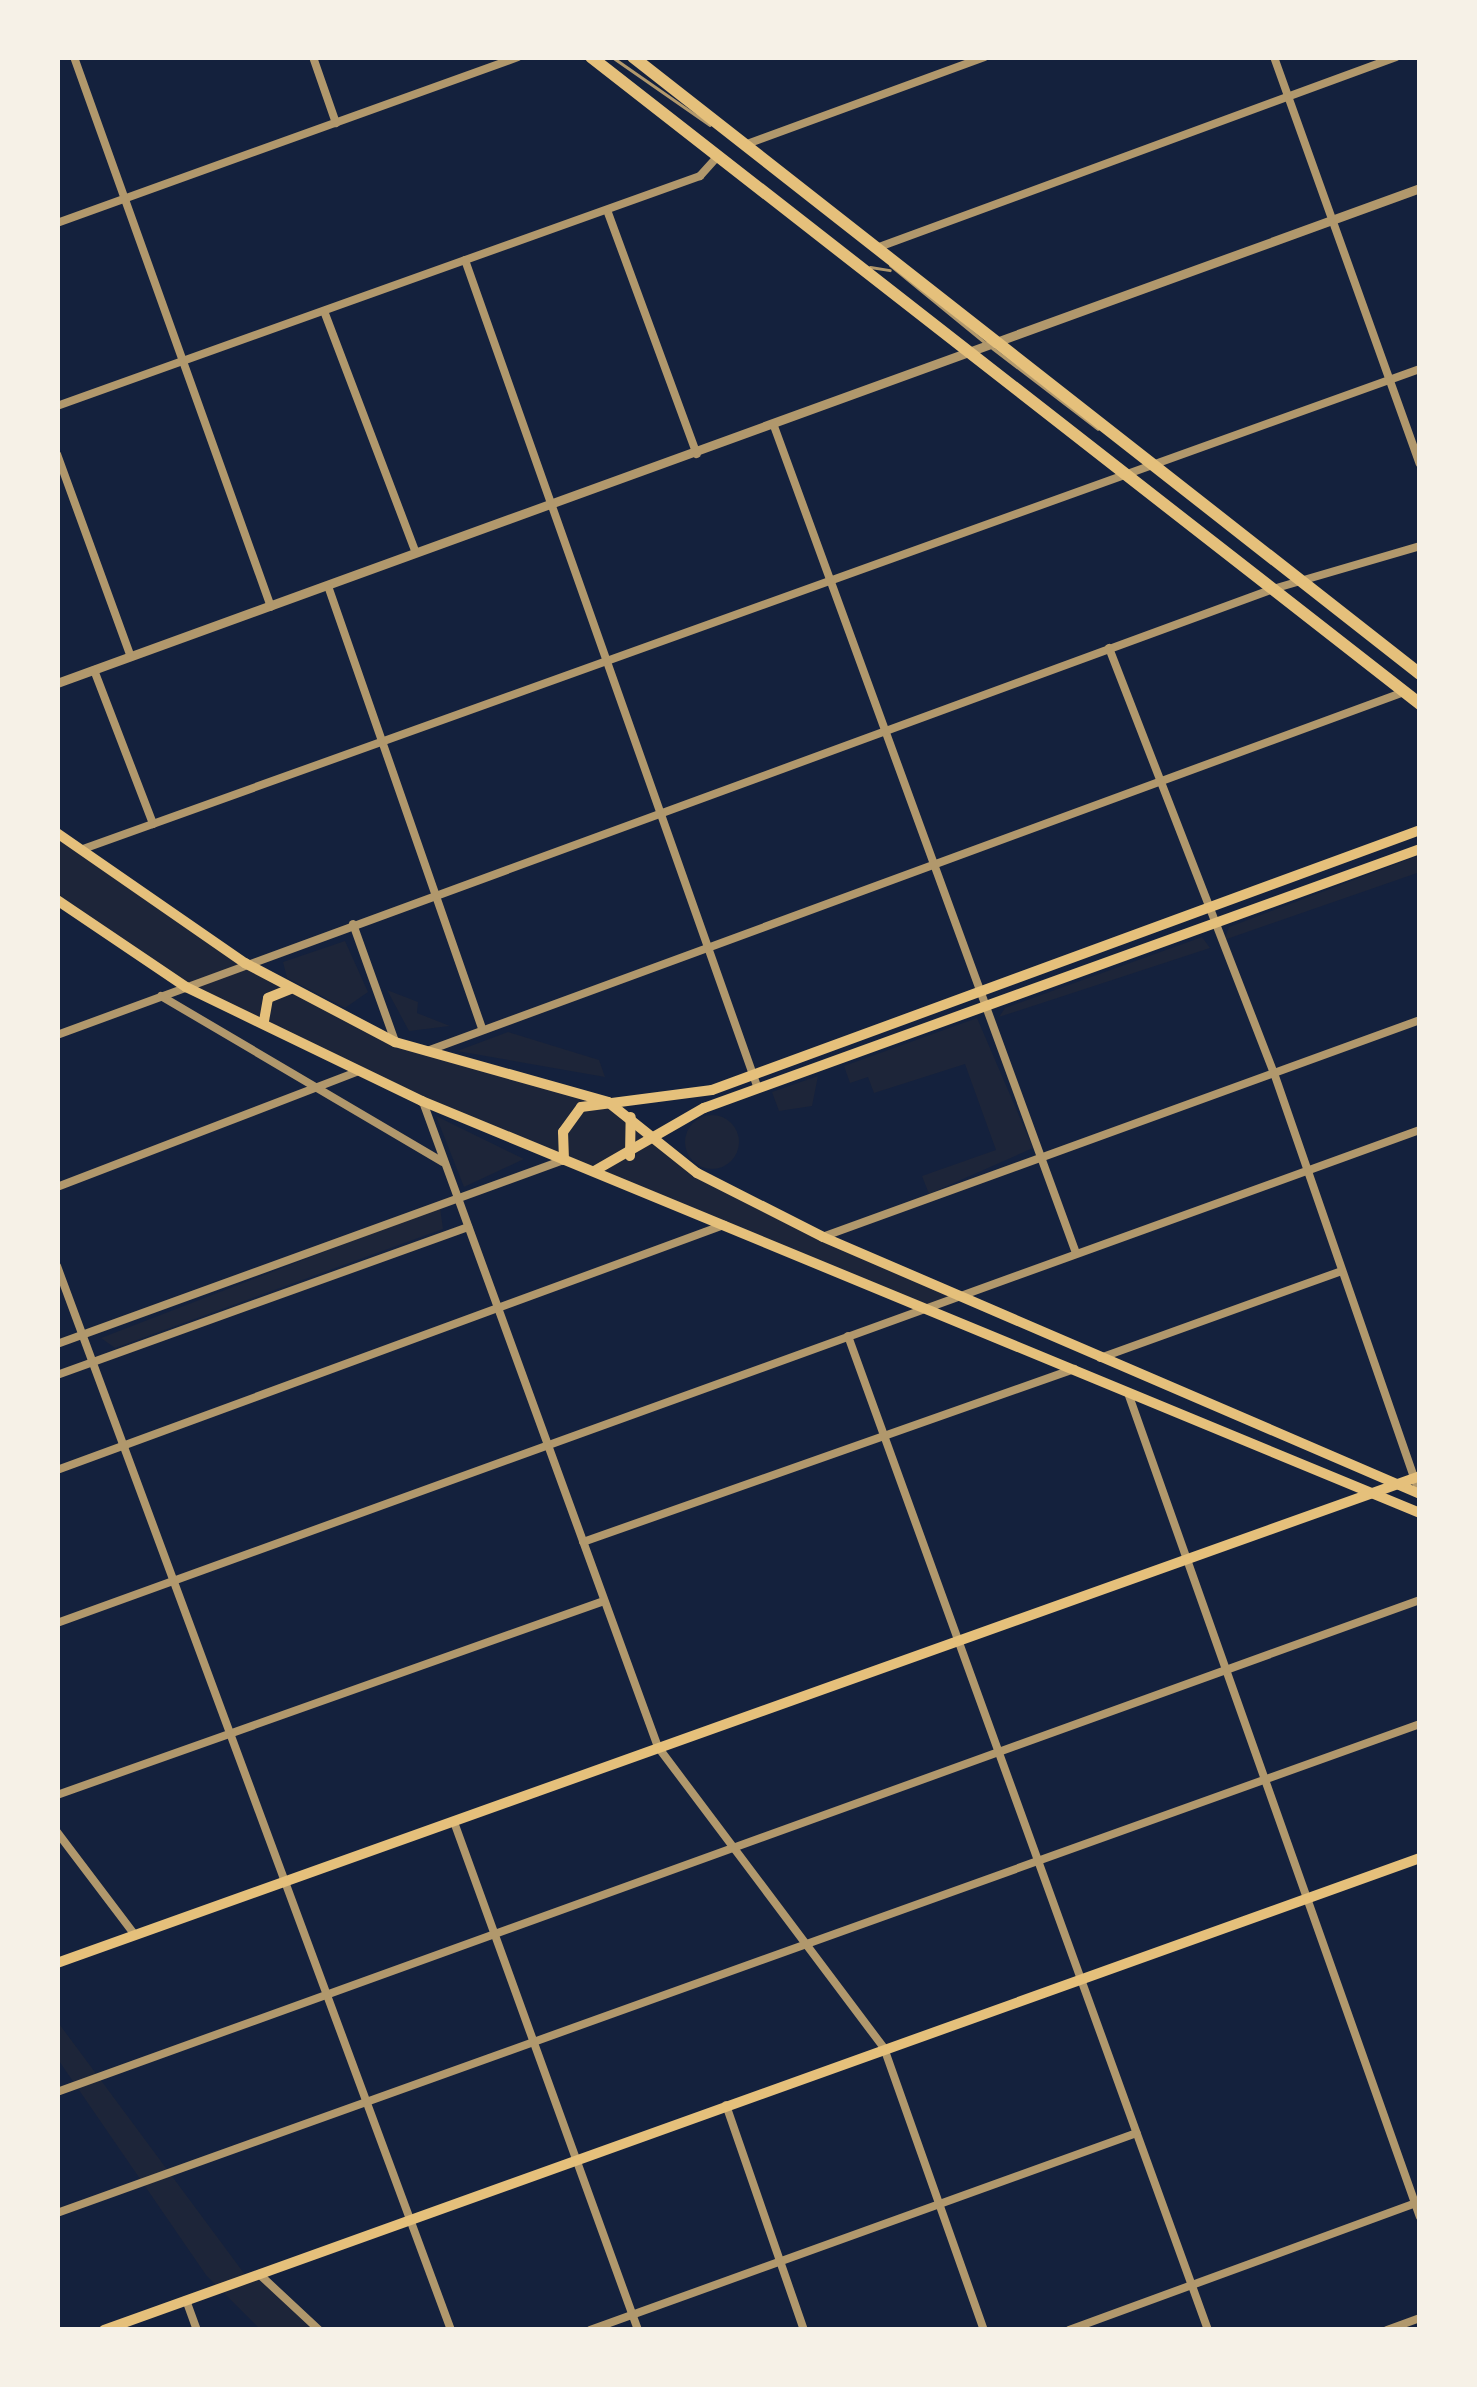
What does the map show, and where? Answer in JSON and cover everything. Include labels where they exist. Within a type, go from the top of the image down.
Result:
[{"type":"main road","points":[[590,57],[1092,453],[1420,701]]},
{"type":"main road","points":[[633,57],[1420,674]]},
{"type":"main road","points":[[587,1168],[628,1159],[756,1082],[982,992],[1420,830]]},
{"type":"main road","points":[[57,832],[245,963],[395,1042],[420,1053],[608,1102],[697,1173],[823,1237],[1420,1495]]},
{"type":"main road","points":[[564,1160],[568,1118],[608,1102],[756,1082],[987,1005],[1420,849]]},
{"type":"main road","points":[[57,900],[186,987],[422,1100],[1420,1513]]},
{"type":"main road","points":[[264,1022],[268,998],[294,989]]},
{"type":"main road","points":[[628,1159],[630,1117]]},
{"type":"main road","points":[[57,1963],[1417,1477]]},
{"type":"main road","points":[[104,2330],[408,2216],[1420,1858]]},
{"type":"street","points":[[74,57],[271,607]]},
{"type":"street","points":[[313,57],[336,122]]},
{"type":"street","points":[[57,223],[518,57]]},
{"type":"street","points":[[747,144],[985,57]]},
{"type":"street","points":[[1274,57],[1420,464]]},
{"type":"street","points":[[876,248],[1396,57]]},
{"type":"street","points":[[57,406],[700,176],[716,158]]},
{"type":"street","points":[[57,683],[970,356],[1420,188]]},
{"type":"street","points":[[607,210],[697,454]]},
{"type":"street","points":[[465,260],[756,1082]]},
{"type":"street","points":[[324,311],[416,554]]},
{"type":"street","points":[[83,850],[830,577],[1156,466],[1420,369]]},
{"type":"street","points":[[774,426],[1076,1254]]},
{"type":"street","points":[[57,454],[131,657]]},
{"type":"street","points":[[57,1034],[1273,589],[1310,586],[1420,546]]},
{"type":"street","points":[[328,586],[483,1030]]},
{"type":"street","points":[[1108,649],[1206,910],[1274,1072],[1420,1495]]},
{"type":"street","points":[[94,670],[152,824]]},
{"type":"street","points":[[420,1053],[1406,692]]},
{"type":"street","points":[[352,924],[395,1042]]},
{"type":"street","points":[[159,996],[445,1163]]},
{"type":"street","points":[[823,1237],[1420,1020]]},
{"type":"street","points":[[57,1187],[360,1071]]},
{"type":"street","points":[[422,1100],[658,1747],[884,2048],[984,2330]]},
{"type":"street","points":[[57,1623],[1420,1130]]},
{"type":"street","points":[[57,1344],[564,1160]]},
{"type":"street","points":[[57,1470],[726,1225]]},
{"type":"street","points":[[57,1375],[468,1226]]},
{"type":"street","points":[[57,1266],[451,2330]]},
{"type":"street","points":[[1098,1358],[1342,1271]]},
{"type":"street","points":[[848,1336],[1208,2330]]},
{"type":"street","points":[[583,1542],[1075,1369]]},
{"type":"street","points":[[1128,1394],[1420,2217]]},
{"type":"street","points":[[57,2092],[1420,1600]]},
{"type":"street","points":[[57,1795],[604,1601]]},
{"type":"street","points":[[57,2213],[807,1948],[1420,1724]]},
{"type":"street","points":[[454,1820],[638,2330]]},
{"type":"street","points":[[57,1832],[135,1935]]},
{"type":"street","points":[[725,2104],[805,2330]]},
{"type":"street","points":[[590,2330],[1137,2133]]},
{"type":"street","points":[[1069,2330],[1095,2326],[1192,2285],[1418,2203]]},
{"type":"street","points":[[258,2272],[319,2330]]},
{"type":"street","points":[[186,2300],[197,2330]]},
{"type":"street","points":[[1387,2330],[1420,2318]]},
{"type":"lane","points":[[612,57],[694,121],[723,128]]},
{"type":"lane","points":[[694,121],[703,147]]},
{"type":"lane","points":[[876,248],[894,271],[996,346],[1086,427],[1111,431]]},
{"type":"lane","points":[[856,266],[894,271]]},
{"type":"lane","points":[[1086,427],[1092,453]]},
{"type":"shaded area","points":[[57,833],[245,963],[420,1053],[608,1102],[697,1173],[957,1296],[928,1307],[536,1148],[186,987],[57,900]]},
{"type":"shaded area","points":[[1420,855],[1420,872],[1224,940],[1229,927]]},
{"type":"shaded area","points":[[1202,937],[1210,948],[999,1017],[1005,1008]]},
{"type":"shaded area","points":[[345,941],[368,992],[345,1008],[287,978],[283,962]]},
{"type":"shaded area","points":[[387,990],[418,1002],[417,1013],[450,1026],[409,1031]]},
{"type":"shaded area","points":[[977,1018],[1033,1148],[929,1194],[922,1176],[996,1150],[965,1064],[874,1093],[868,1077],[850,1083],[844,1066]]},
{"type":"shaded area","points":[[508,1032],[599,1060],[605,1077],[457,1051]]},
{"type":"shaded area","points":[[818,1076],[812,1106],[779,1111],[772,1092]]},
{"type":"shaded area","points":[[712,1115],[731,1123],[739,1142],[731,1161],[712,1169],[693,1161],[685,1142],[693,1123]]},
{"type":"shaded area","points":[[436,1116],[524,1159],[464,1187]]},
{"type":"shaded area","points":[[440,1207],[443,1229],[115,1348],[101,1338]]},
{"type":"shaded area","points":[[57,2021],[246,2276],[258,2273],[319,2330],[261,2330],[206,2275],[57,2058]]}]
